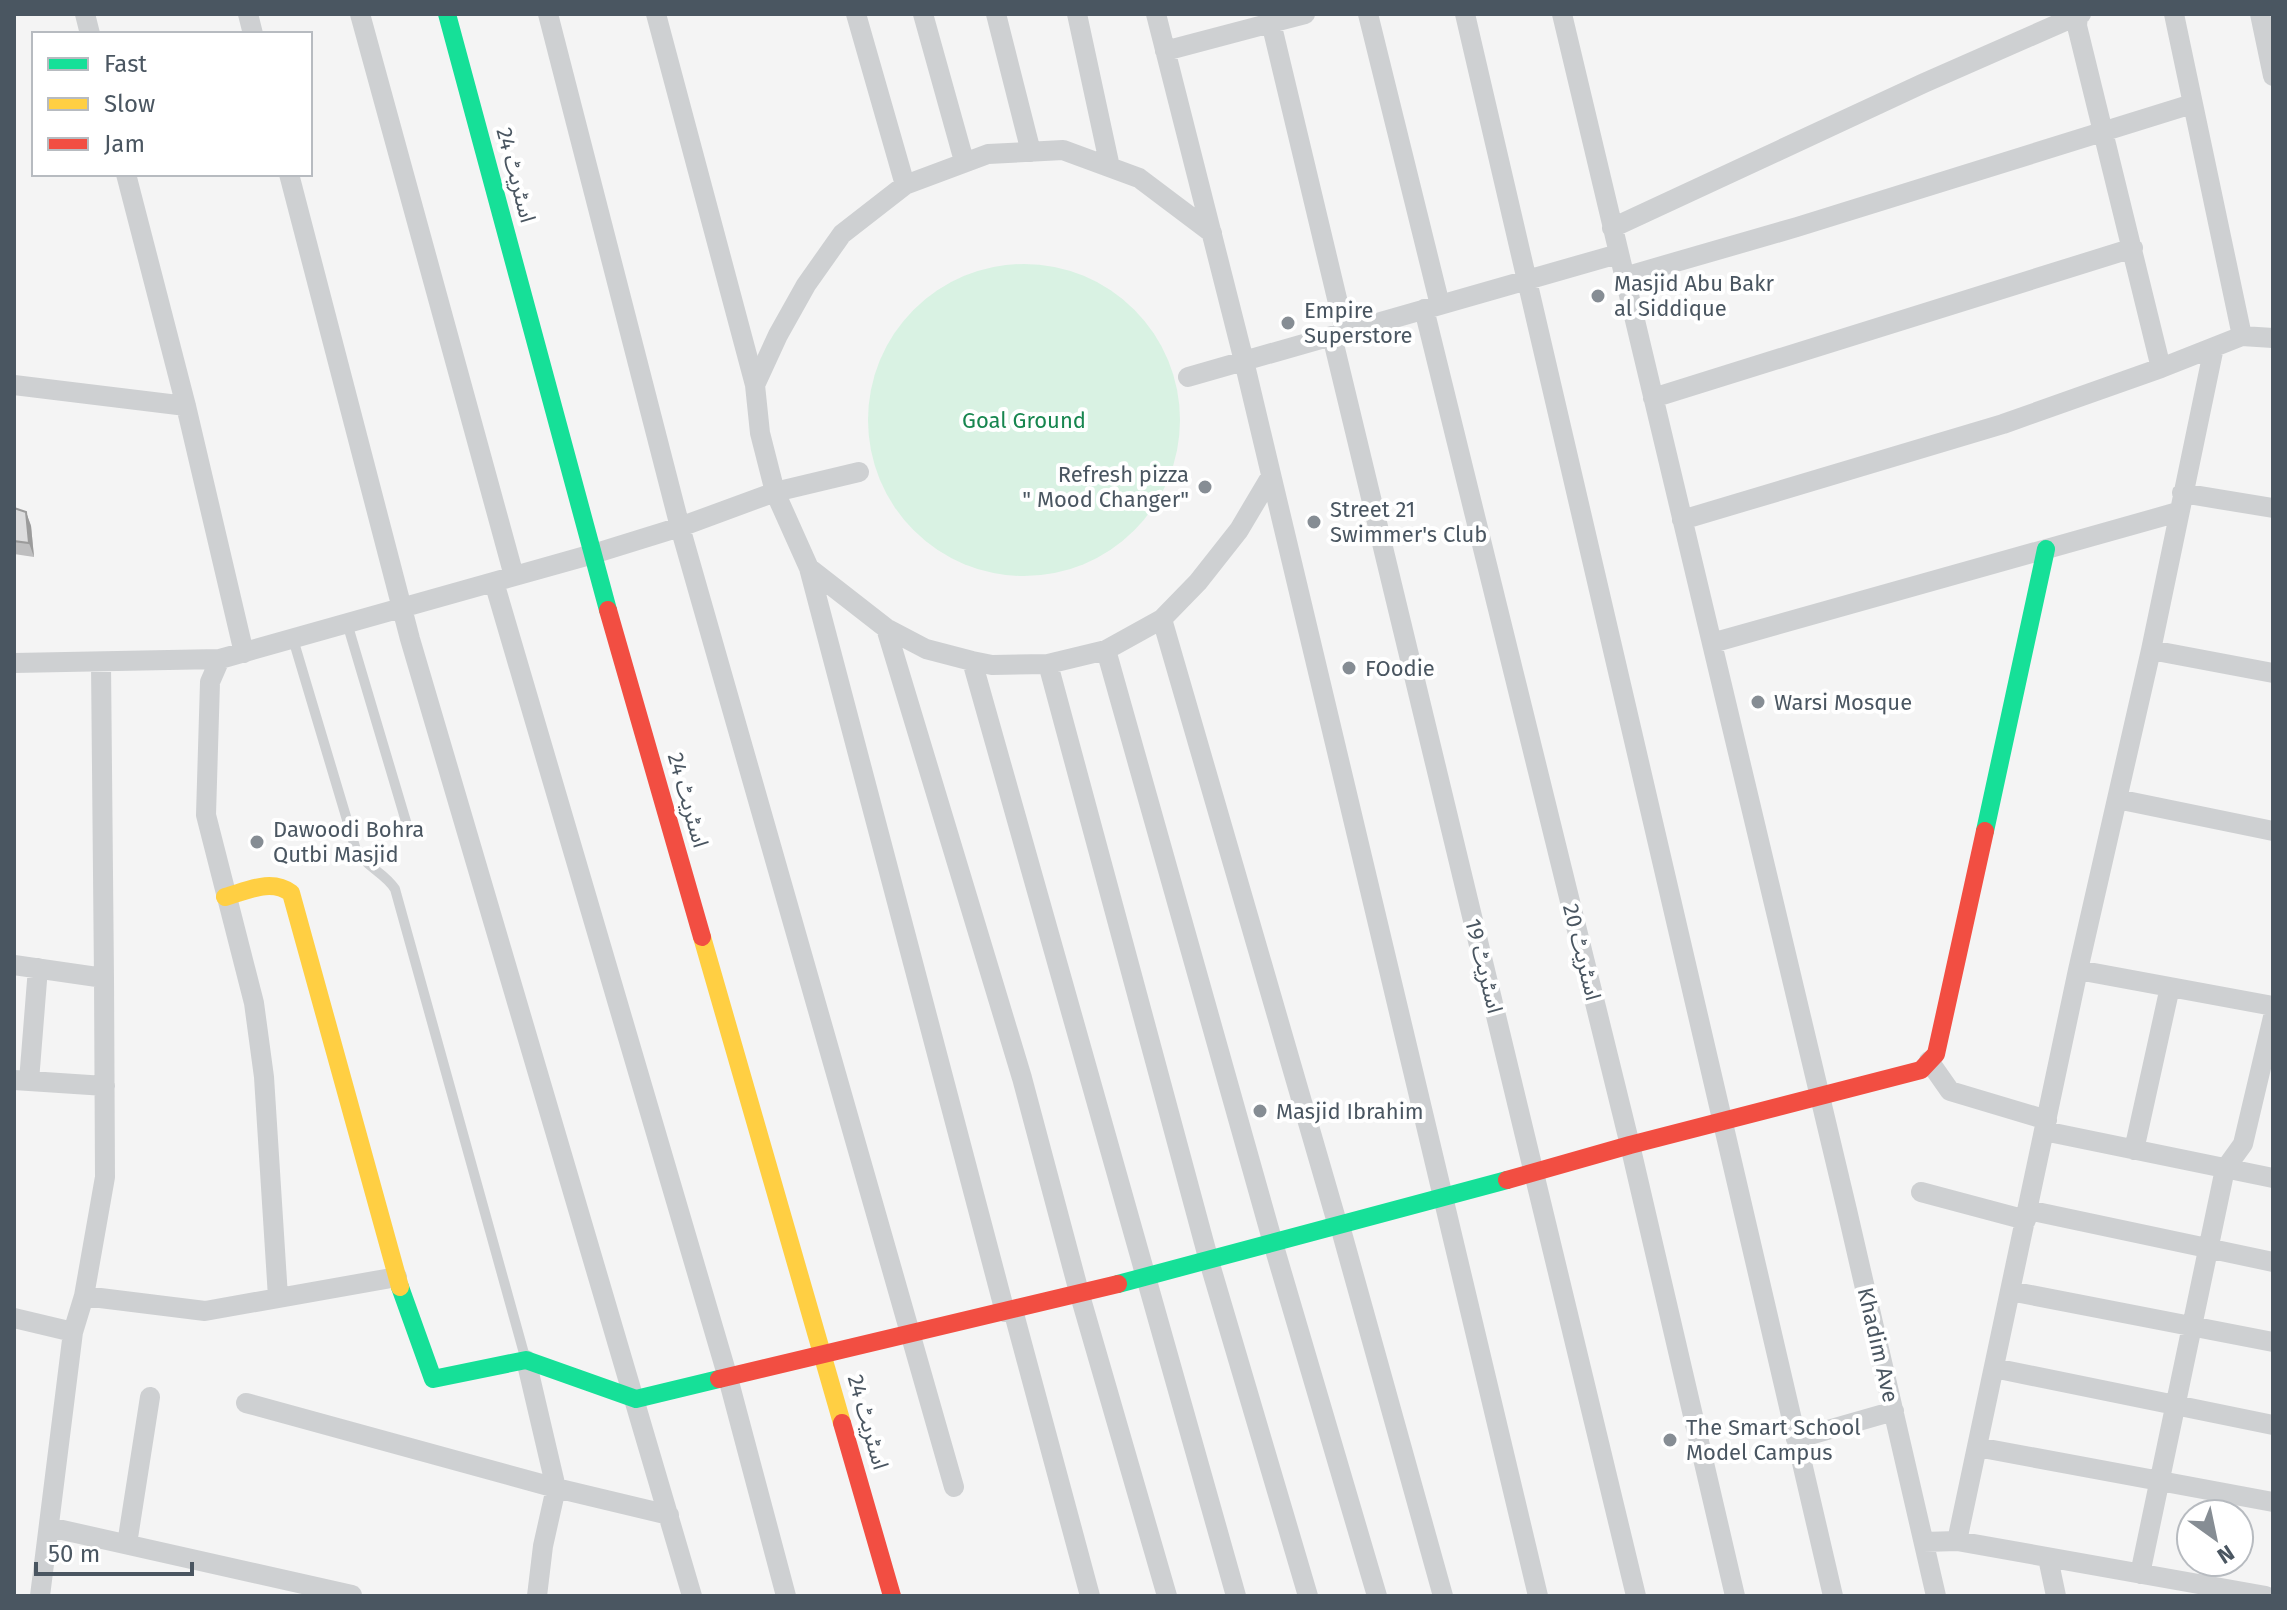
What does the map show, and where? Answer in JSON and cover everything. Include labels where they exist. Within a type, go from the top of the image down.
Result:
[{"type":"street","points":[[360,14],[514,576]]},
{"type":"street","name":"اسٹریٹ 24","points":[[447,14],[593,554],[892,1596]]},
{"type":"street","points":[[548,14],[680,527],[954,1487]]},
{"type":"street","points":[[656,14],[755,385],[760,433],[775,492],[809,568],[1009,1311],[1090,1596]]},
{"type":"street","points":[[856,14],[905,185]]},
{"type":"street","points":[[923,14],[964,161]]},
{"type":"street","points":[[996,14],[1031,152]]},
{"type":"street","points":[[1077,14],[1110,167]]},
{"type":"street","points":[[1156,14],[1244,361],[1538,1596]]},
{"type":"street","points":[[1165,51],[1270,19],[1305,14]]},
{"type":"street","name":"اسٹریٹ 20","points":[[1368,14],[1432,307],[1735,1596]]},
{"type":"street","points":[[1465,14],[1833,1596]]},
{"type":"street","name":"Khadim Ave","points":[[1562,14],[1936,1596]]},
{"type":"street","points":[[2174,14],[2242,336]]},
{"type":"street","points":[[2260,14],[2273,76]]},
{"type":"street","points":[[1612,228],[1924,83],[2079,15]]},
{"type":"street","points":[[2079,15],[2077,26],[2161,368]]},
{"type":"street","name":"اسٹریٹ 19","points":[[1270,19],[1338,334],[1533,1172],[1636,1596]]},
{"type":"street","points":[[1624,277],[1797,227],[2192,104]]},
{"type":"street","points":[[755,385],[806,285],[842,234],[905,185],[964,161],[988,154],[1063,150],[1139,178],[1212,233]]},
{"type":"street","points":[[127,176],[186,406],[244,653]]},
{"type":"street","points":[[290,176],[402,608],[692,1596]]},
{"type":"street","points":[[1653,398],[2133,248]]},
{"type":"street","points":[[1188,377],[1618,254]]},
{"type":"street","points":[[1682,520],[2003,424],[2242,336],[2273,338]]},
{"type":"street","points":[[1957,1541],[2214,347]]},
{"type":"street","points":[[14,385],[186,406]]},
{"type":"street","points":[[14,663],[220,659],[593,554],[680,527],[775,492],[859,472]]},
{"type":"street","points":[[809,568],[886,628],[926,649],[992,665],[1048,664],[1106,650],[1162,619],[1198,582],[1239,530],[1271,476]]},
{"type":"street","points":[[1712,643],[2046,549],[2180,502],[2273,508]]},
{"type":"street","points":[[225,897],[276,884],[285,886],[291,893],[397,1277],[433,1379],[526,1360],[636,1399],[1209,1261],[1819,1094],[1921,1070],[1936,1054],[2046,549]]},
{"type":"street","points":[[494,582],[728,1378],[786,1596]]},
{"type":"street","points":[[1162,619],[1443,1596]]},
{"type":"street","points":[[886,628],[1022,1078],[1079,1292],[1167,1596]]},
{"type":"street","points":[[1106,650],[1273,1243],[1377,1596]]},
{"type":"street","points":[[2151,650],[2273,673]]},
{"type":"street","points":[[220,659],[210,682],[206,815],[254,1003],[264,1077],[278,1297]]},
{"type":"street","points":[[972,661],[1236,1596]]},
{"type":"street","points":[[40,1596],[73,1332],[84,1296],[105,1177],[101,663]]},
{"type":"street","points":[[1048,664],[1209,1261],[1308,1596]]},
{"type":"street","points":[[2117,799],[2273,831]]},
{"type":"street","points":[[14,965],[104,978]]},
{"type":"street","points":[[38,968],[22,1080],[105,1086]]},
{"type":"street","points":[[2078,970],[2273,1006]]},
{"type":"street","points":[[2134,1150],[2170,987]]},
{"type":"street","points":[[2140,1574],[2225,1169],[2243,1144],[2273,1017]]},
{"type":"street","points":[[1929,1061],[1950,1091],[2046,1125],[2134,1150],[2273,1178]]},
{"type":"street","points":[[1921,1192],[2273,1262]]},
{"type":"street","points":[[84,1296],[205,1311],[397,1277]]},
{"type":"street","points":[[2010,1291],[2273,1342]]},
{"type":"street","points":[[14,1318],[73,1332]]},
{"type":"street","points":[[526,1360],[556,1488],[543,1546],[537,1596]]},
{"type":"street","points":[[1994,1368],[2273,1425]]},
{"type":"street","points":[[127,1544],[150,1397]]},
{"type":"street","points":[[246,1403],[556,1488],[669,1515]]},
{"type":"street","points":[[1796,1439],[1894,1411]]},
{"type":"street","points":[[1977,1447],[2273,1502]]},
{"type":"street","points":[[49,1527],[352,1595]]},
{"type":"street","points":[[1924,1542],[1957,1541],[2140,1574],[2173,1588],[2266,1596]]},
{"type":"street","points":[[2048,1558],[2056,1596]]},
{"type":"lane","points":[[347,623],[410,835]]},
{"type":"lane","points":[[293,639],[356,850],[395,889],[526,1360]]},
{"type":"green space","name":"Goal Ground","points":[[1024,264],[1054,267],[1098,282],[1123,299],[1145,321],[1168,360],[1177,390],[1180,420],[1177,450],[1162,494],[1145,519],[1123,541],[1084,564],[1054,573],[1024,576],[994,573],[950,558],[925,541],[903,519],[880,480],[871,450],[868,420],[871,390],[886,346],[903,321],[925,299],[964,276],[994,267]]},
{"type":"building","points":[[14,508],[26,512],[29,543],[14,541]]},
{"type":"traffic: fast","points":[[447,14],[608,610]]},
{"type":"traffic: fast","points":[[1985,831],[2046,549]]},
{"type":"traffic: fast","points":[[1118,1284],[1507,1180]]},
{"type":"traffic: fast","points":[[400,1287],[433,1379],[526,1360],[636,1399],[719,1379]]},
{"type":"traffic: slow","points":[[225,897],[267,886],[291,893],[400,1287]]},
{"type":"traffic: slow","points":[[702,937],[842,1423]]},
{"type":"traffic: jam","points":[[608,610],[702,937]]},
{"type":"traffic: jam","points":[[1507,1180],[1921,1070],[1936,1054],[1985,831]]},
{"type":"traffic: jam","points":[[719,1379],[1118,1284]]},
{"type":"traffic: jam","points":[[842,1423],[892,1596]]},
{"type":"place","name":"Masjid Abu Bakr al Siddique","points":[[1598,296]]},
{"type":"place","name":"Empire Superstore","points":[[1288,323]]},
{"type":"place","name":"Refresh pizza \" Mood Changer\"","points":[[1205,487]]},
{"type":"place","name":"Street 21 Swimmer's Club","points":[[1314,522]]},
{"type":"place","name":"FOodie","points":[[1349,668]]},
{"type":"place","name":"Warsi Mosque","points":[[1758,702]]},
{"type":"place","name":"Dawoodi Bohra Qutbi Masjid","points":[[257,842]]},
{"type":"place","name":"Masjid Ibrahim","points":[[1260,1111]]},
{"type":"place","name":"The Smart School Model Campus","points":[[1670,1440]]}]
